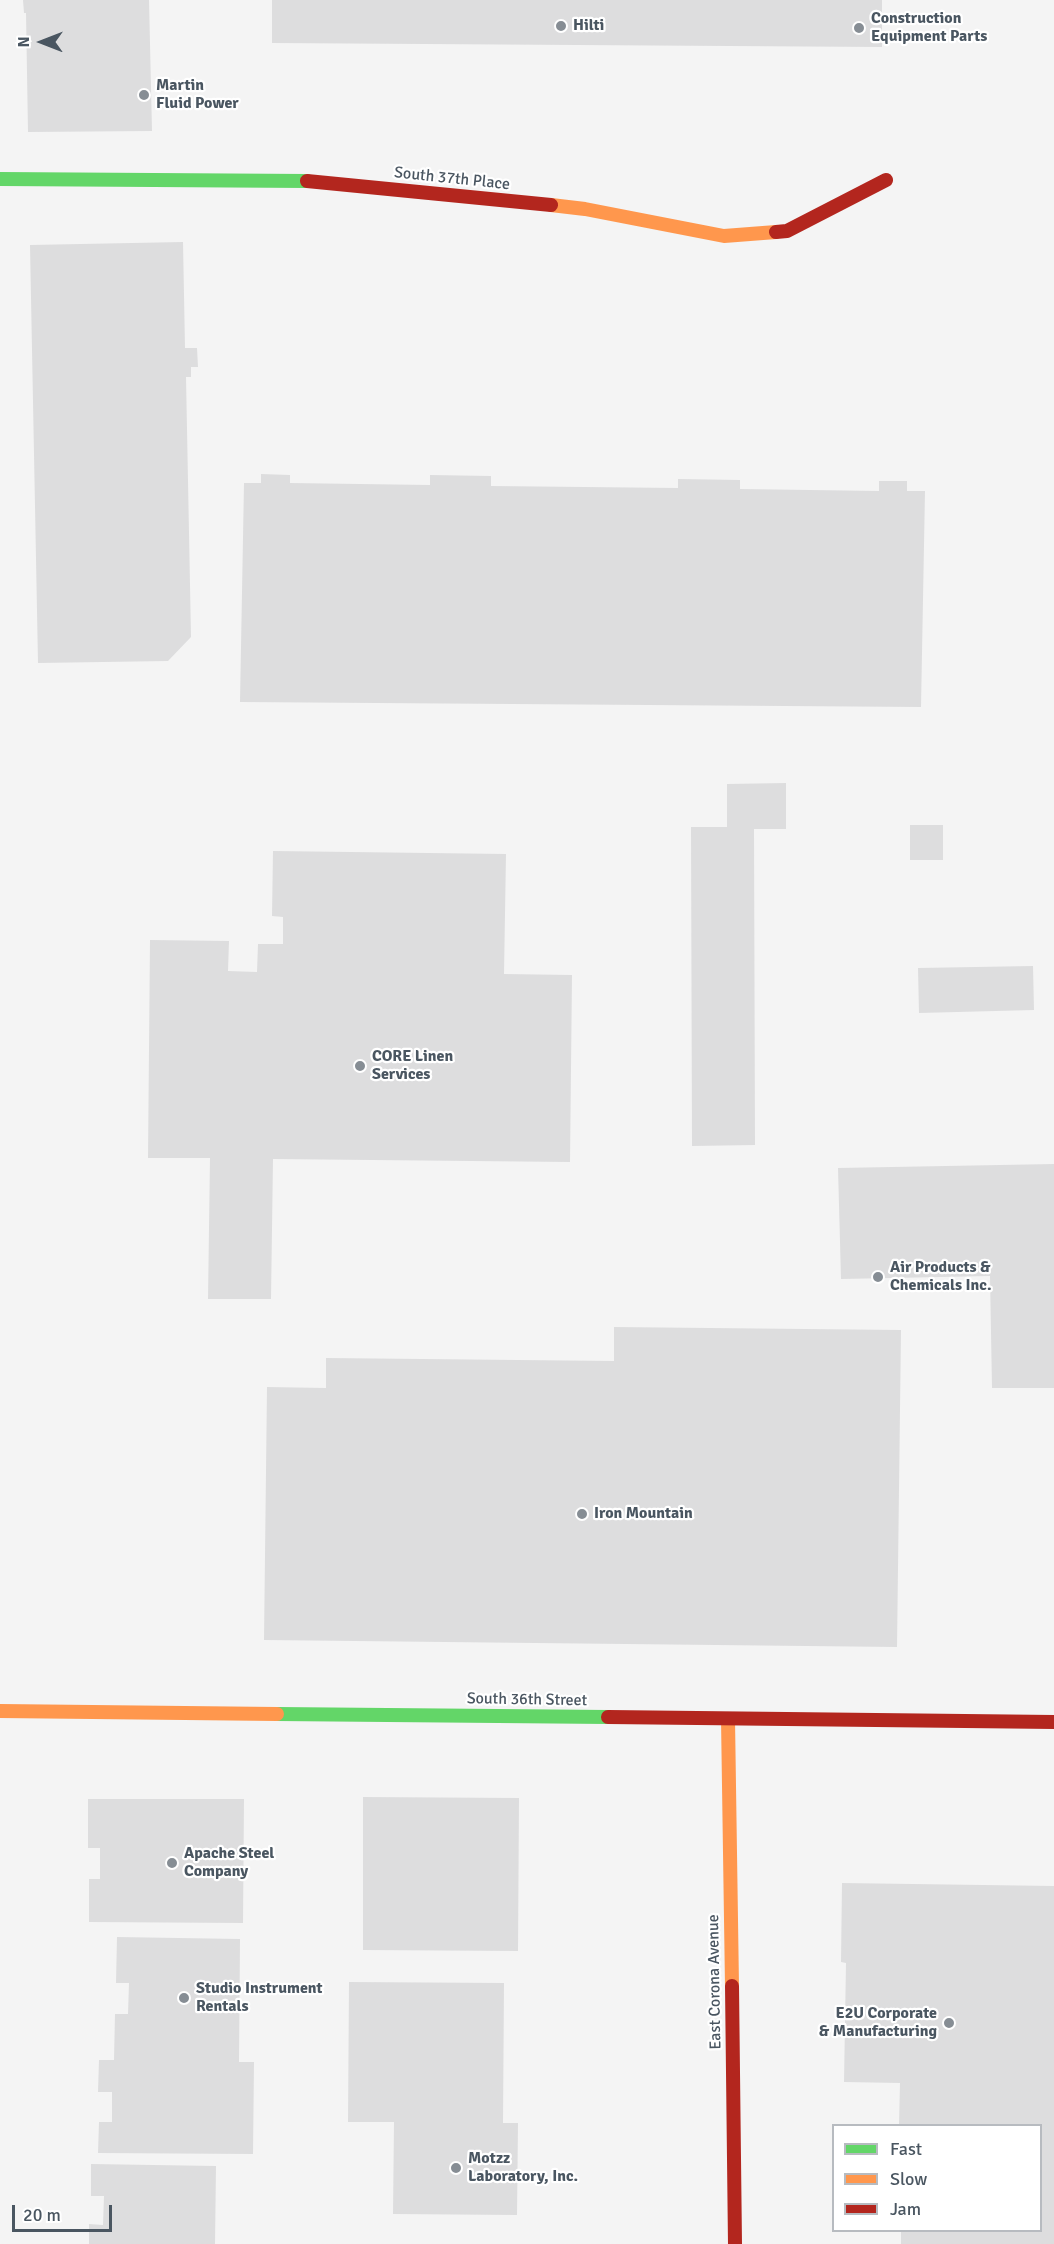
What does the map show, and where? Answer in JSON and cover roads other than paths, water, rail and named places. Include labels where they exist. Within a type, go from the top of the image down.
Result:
[{"type":"street","name":"South 37th Place","points":[[0,179],[315,181],[585,209],[724,236],[787,231],[885,180]]},
{"type":"street","name":"South 36th Street","points":[[0,1711],[1054,1722]]},
{"type":"street","name":"East Corona Avenue","points":[[728,1719],[735,2244]]},
{"type":"place","name":"Hilti","points":[[561,26]]},
{"type":"place","name":"Construction Equipment Parts","points":[[859,28]]},
{"type":"place","name":"Martin Fluid Power","points":[[144,95]]},
{"type":"place","name":"CORE Linen Services","points":[[360,1066]]},
{"type":"place","name":"Air Products & Chemicals Inc.","points":[[878,1277]]},
{"type":"place","name":"Iron Mountain","points":[[582,1514]]},
{"type":"place","name":"Apache Steel Company","points":[[172,1863]]},
{"type":"place","name":"Studio Instrument Rentals","points":[[184,1998]]},
{"type":"place","name":"E2U Corporate & Manufacturing","points":[[949,2023]]},
{"type":"place","name":"Motzz Laboratory, Inc.","points":[[456,2168]]}]
